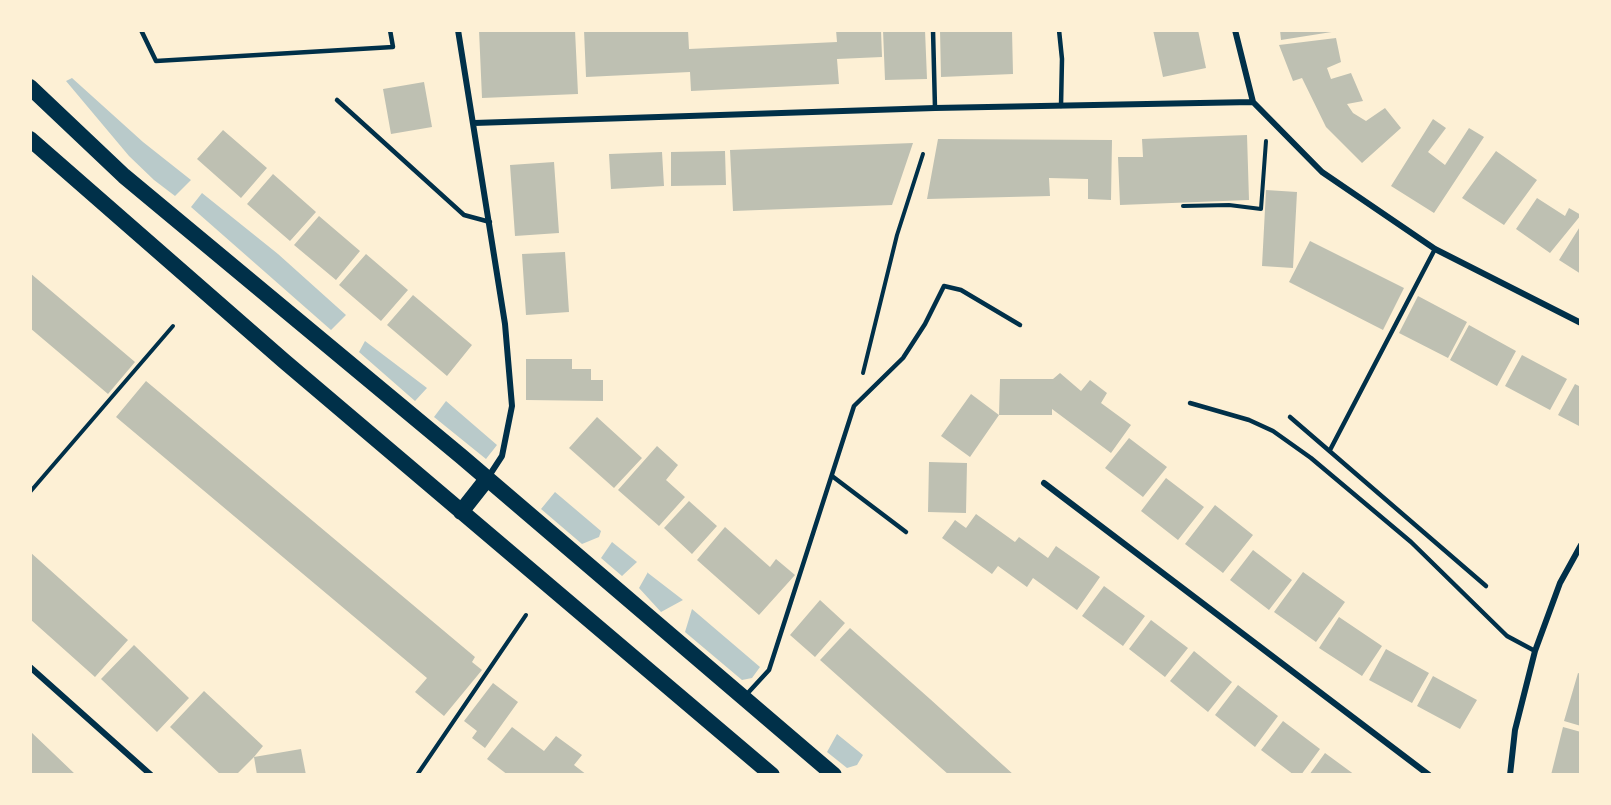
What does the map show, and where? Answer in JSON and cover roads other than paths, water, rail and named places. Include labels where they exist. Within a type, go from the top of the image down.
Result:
[{"type":"highway","points":[[30,87],[124,176],[487,479],[834,775]]},
{"type":"highway","points":[[30,139],[461,512],[772,775]]},
{"type":"highway","points":[[461,512],[487,479]]},
{"type":"street","points":[[458,30],[505,324],[512,406],[502,456],[487,479]]},
{"type":"street","points":[[1235,30],[1253,102],[1322,172],[1436,249],[1581,323]]},
{"type":"street","points":[[474,123],[935,108],[1253,102]]},
{"type":"street","points":[[1044,483],[1430,775]]},
{"type":"street","points":[[1510,775],[1515,730],[1535,651],[1560,583],[1581,545]]},
{"type":"street","points":[[30,667],[151,775]]},
{"type":"lane","points":[[141,30],[156,61],[393,47],[390,30]]},
{"type":"lane","points":[[933,30],[935,108]]},
{"type":"lane","points":[[1059,30],[1062,60],[1061,106]]},
{"type":"lane","points":[[337,100],[464,215],[490,222]]},
{"type":"lane","points":[[1330,450],[1436,249]]},
{"type":"lane","points":[[743,698],[769,670],[854,406],[903,358],[926,324],[944,285],[961,290],[1020,325]]},
{"type":"lane","points":[[1190,403],[1249,420],[1273,431],[1311,458],[1411,542],[1507,636],[1535,651]]},
{"type":"lane","points":[[1290,417],[1486,586]]},
{"type":"lane","points":[[832,476],[906,532]]}]
